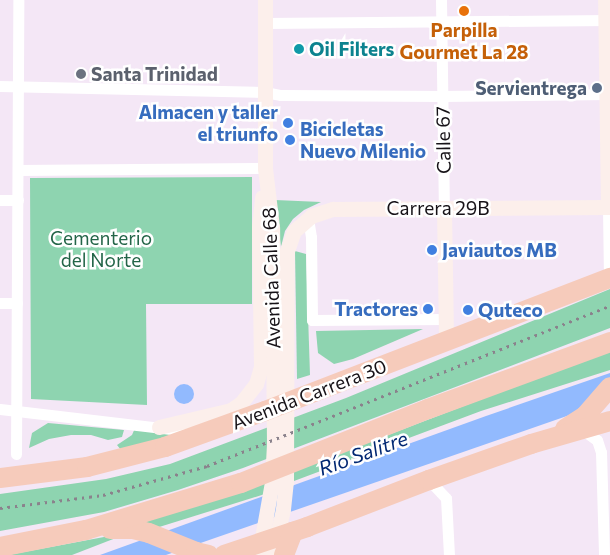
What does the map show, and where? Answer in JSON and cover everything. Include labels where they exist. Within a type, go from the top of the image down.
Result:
[{"type":"highway","name":"Avenida Carrera 30","points":[[0,478],[87,467],[133,456],[207,433],[609,279]]},
{"type":"highway","points":[[0,547],[86,530],[241,483],[428,409],[610,342]]},
{"type":"highway","points":[[586,421],[610,387]]},
{"type":"highway","points":[[226,555],[531,444],[572,425],[586,421],[610,421]]},
{"type":"highway","points":[[86,530],[123,528],[149,533],[202,554]]},
{"type":"highway","points":[[284,555],[293,532]]},
{"type":"main road","name":"Avenida Calle 68","points":[[265,0],[265,168],[272,227],[280,268],[286,482],[283,509],[273,555]]},
{"type":"main road","points":[[605,0],[608,20],[609,207]]},
{"type":"main road","points":[[159,428],[231,410],[246,398],[260,375],[259,227],[265,168]]},
{"type":"main road","name":"Carrera 29B","points":[[286,251],[294,231],[308,218],[320,211],[333,209],[609,207]]},
{"type":"main road","name":"Calle 67","points":[[444,208],[446,341]]},
{"type":"main road","name":"Avenida Calle 68","points":[[260,555],[272,482],[280,268],[286,251]]},
{"type":"street","points":[[16,454],[18,0]]},
{"type":"street","name":"Calle 67","points":[[441,0],[444,208]]},
{"type":"street","points":[[265,22],[608,20]]},
{"type":"street","points":[[0,86],[265,92],[280,94],[442,96],[608,94]]},
{"type":"street","points":[[18,170],[265,168]]},
{"type":"street","points":[[0,200],[18,200]]},
{"type":"street","points":[[609,207],[609,279]]},
{"type":"street","points":[[308,218],[311,237],[312,320],[446,319]]},
{"type":"street","points":[[0,302],[17,303]]},
{"type":"street","points":[[0,409],[207,433]]},
{"type":"street","points":[[586,421],[599,443],[606,466],[604,555]]},
{"type":"street","points":[[429,480],[446,498],[449,555]]},
{"type":"green space","name":"Cementerio del Norte","points":[[252,177],[252,304],[146,304],[147,405],[31,399],[30,178]]},
{"type":"green space","points":[[275,200],[321,202],[304,210],[293,219],[285,231],[281,247]]},
{"type":"green space","points":[[295,251],[306,254],[310,375],[297,379]]},
{"type":"green space","points":[[610,289],[610,328],[243,468],[178,490],[104,512],[0,531],[0,494],[106,479],[170,464],[346,398]]},
{"type":"green space","points":[[423,329],[353,359],[334,364],[318,353],[316,331]]},
{"type":"green space","points":[[610,350],[610,370],[481,411],[294,481],[294,471]]},
{"type":"green space","points":[[48,423],[124,430],[122,437],[108,440],[91,435],[71,435],[49,439],[29,448],[32,433]]},
{"type":"green space","points":[[135,428],[179,434],[121,450],[117,445],[132,435]]},
{"type":"green space","points":[[265,482],[265,494],[156,528],[139,524]]},
{"type":"green space","points":[[120,534],[121,536],[72,555],[8,555]]},
{"type":"water","points":[[610,373],[610,401],[166,555],[100,555],[486,416]]},
{"type":"water","points":[[180,384],[188,384],[194,390],[194,398],[188,404],[180,404],[174,398],[174,390]]},
{"type":"railway","points":[[0,508],[103,495],[207,466],[610,306]]},
{"type":"place","name":"Parpilla Gourmet La 28","points":[[464,11]]},
{"type":"place","name":"Oil Filters","points":[[299,49]]},
{"type":"place","name":"Santa Trinidad","points":[[81,74]]},
{"type":"place","name":"Servientrega","points":[[597,88]]},
{"type":"place","name":"Almacen y taller el triunfo","points":[[288,123]]},
{"type":"place","name":"Bicicletas Nuevo Milenio","points":[[290,140]]},
{"type":"place","name":"Javiautos MB","points":[[432,250]]},
{"type":"place","name":"Tractores","points":[[428,309]]},
{"type":"place","name":"Quteco","points":[[468,310]]},
{"type":"water label","name":"Río Salitre","points":[[363,453]]}]
